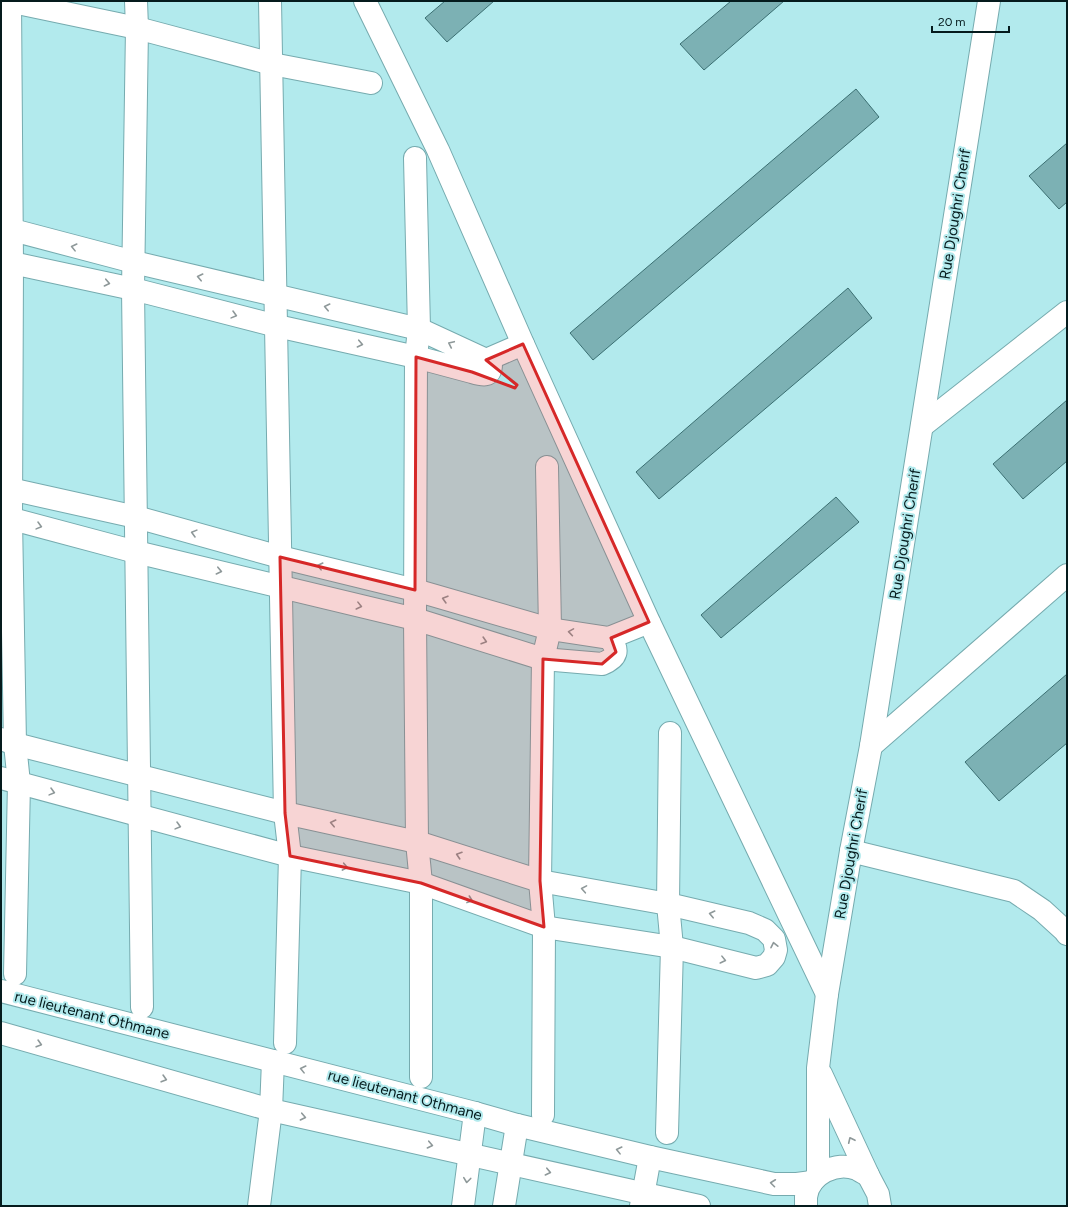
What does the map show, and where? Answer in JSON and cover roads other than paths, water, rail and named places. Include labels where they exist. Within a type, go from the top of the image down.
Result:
[{"type":"street","points":[[15,974],[8,741],[6,517],[6,229],[9,1],[137,28],[272,64],[371,83]]},
{"type":"street","points":[[136,1],[137,28],[133,289],[142,1007]]},
{"type":"street","points":[[270,1],[285,813],[290,856],[285,1043]]},
{"type":"street","points":[[365,1],[438,150],[523,344],[649,622],[827,994]]},
{"type":"street","name":"Rue Djoughri Cherif","points":[[806,1206],[806,1195],[815,1179],[818,1068],[827,994],[851,851],[871,746],[990,1]]},
{"type":"street","points":[[415,158],[419,329],[416,357],[415,620],[417,842],[421,883],[421,1077]]},
{"type":"street","points":[[6,229],[134,262],[419,329],[486,360],[491,364],[491,368],[486,375],[481,375],[416,357],[277,326],[133,289],[7,262]]},
{"type":"street","points":[[922,426],[1067,312]]},
{"type":"street","points":[[486,360],[523,344]]},
{"type":"street","points":[[542,1115],[544,927],[540,881],[542,659],[550,629],[547,467]]},
{"type":"street","points":[[7,488],[136,517],[280,557],[415,590],[550,629],[609,638],[649,622]]},
{"type":"street","points":[[6,517],[136,552],[282,586],[415,620],[542,659],[602,664],[613,658],[616,652],[616,648],[609,638]]},
{"type":"street","points":[[871,746],[1067,575]]},
{"type":"street","points":[[667,1133],[672,947],[668,904],[670,733]]},
{"type":"street","points":[[8,741],[285,813],[417,842],[540,881],[668,904],[749,923],[766,930],[774,939],[776,950],[774,957],[766,966],[756,968],[672,947],[544,927],[421,883],[290,856],[10,781]]},
{"type":"street","points":[[851,851],[1014,891],[1042,910],[1067,934]]},
{"type":"street","name":"rue lieutenant Othmane","points":[[1,991],[517,1125],[650,1157],[774,1184],[797,1184],[815,1179],[830,1169],[843,1166],[856,1169],[868,1175]]},
{"type":"street","points":[[1,1033],[271,1110],[510,1163],[642,1200],[699,1206]]},
{"type":"street","points":[[259,1206],[271,1110],[273,1061]]},
{"type":"street","points":[[818,1068],[882,1202]]},
{"type":"street","points":[[463,1206],[475,1113]]},
{"type":"street","points":[[504,1206],[517,1125]]},
{"type":"street","points":[[642,1200],[650,1157]]}]
